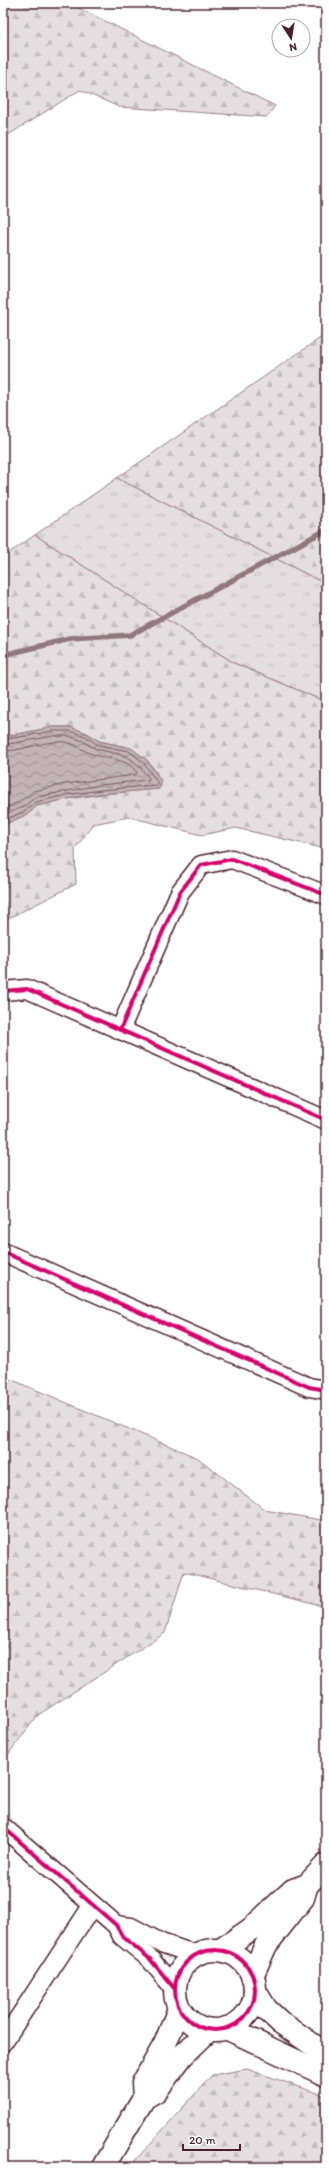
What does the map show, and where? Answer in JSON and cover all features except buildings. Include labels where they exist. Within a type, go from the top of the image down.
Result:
[{"type":"street","points":[[120,1030],[180,892],[201,865],[232,859],[326,895]]},
{"type":"street","points":[[3,991],[27,989],[326,1120]]},
{"type":"street","points":[[3,1252],[309,1387],[326,1390]]},
{"type":"street","points":[[3,1828],[92,1906],[116,1925],[122,1936],[150,1959],[174,1988]]},
{"type":"street","points":[[103,2167],[144,2098],[156,2091],[194,2042],[217,2029],[236,2024],[246,2015],[252,2003],[254,1984],[266,1945],[303,1898],[307,1885],[326,1865]]},
{"type":"street","points":[[116,1925],[131,1927],[161,1943],[194,1954],[222,1949],[251,1929],[293,1890],[307,1885]]},
{"type":"street","points":[[3,2042],[92,1906]]},
{"type":"street","points":[[222,1949],[232,1952],[247,1965],[266,2009],[280,2022],[326,2054]]},
{"type":"street","points":[[194,1954],[183,1964],[176,1977],[174,1988],[179,2009],[185,2018],[196,2026],[217,2029],[326,2075]]},
{"type":"street","points":[[144,2098],[143,2083],[165,2044],[179,2009]]},
{"type":"green space","points":[[3,3],[69,3],[275,106],[267,117],[119,107],[80,90],[8,135],[3,134]]},
{"type":"green space","points":[[326,334],[326,584],[117,478]]},
{"type":"green space","points":[[117,478],[326,584],[326,702],[234,663],[35,535]]},
{"type":"green space","points":[[35,535],[234,663],[326,702],[326,849],[236,828],[202,835],[129,817],[93,824],[75,849],[76,884],[3,921],[3,825],[28,814],[37,806],[67,799],[101,794],[159,789],[157,773],[146,759],[131,748],[99,741],[87,733],[70,727],[53,727],[3,737],[3,557]]},
{"type":"green space","points":[[3,1376],[198,1458],[265,1510],[326,1521],[326,1607],[184,1572],[165,1633],[38,1715],[3,1761]]},
{"type":"green space","points":[[247,2069],[326,2096],[326,2167],[132,2167],[133,2163],[212,2075]]},
{"type":"water","points":[[53,727],[70,727],[87,733],[99,741],[131,748],[146,759],[162,782],[159,789],[101,794],[67,799],[37,806],[28,814],[3,825],[3,737]]},
{"type":"waterway","points":[[3,655],[70,639],[130,635],[326,530]]},
{"type":"cycle path","points":[[120,1030],[180,892],[201,865],[232,859],[326,895]]},
{"type":"cycle path","points":[[3,991],[27,989],[326,1120]]},
{"type":"cycle path","points":[[3,1252],[309,1387],[326,1390]]},
{"type":"cycle path","points":[[3,1827],[116,1925],[122,1936],[150,1959],[174,1988]]},
{"type":"cycle path","points":[[215,1950],[230,1953],[243,1962],[252,1975],[255,1990],[252,2005],[243,2018],[230,2027],[215,2030],[200,2027],[187,2018],[178,2005],[175,1990],[178,1975],[187,1962],[200,1953],[215,1950]]}]
